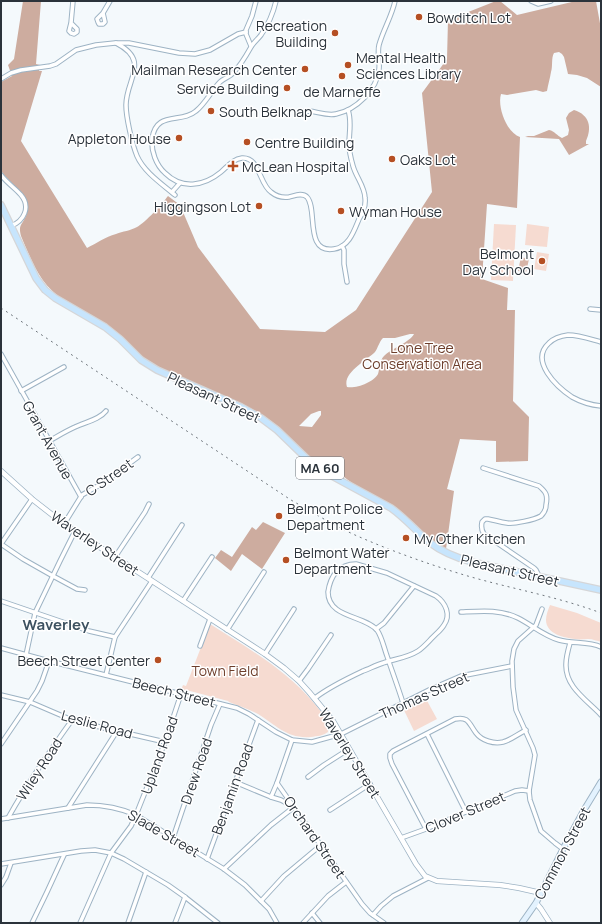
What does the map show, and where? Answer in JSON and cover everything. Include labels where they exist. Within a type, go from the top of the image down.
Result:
[{"type":"main road","name":"Pleasant Street","points":[[1,205],[34,275],[45,290],[59,301],[105,327],[149,365],[241,407],[261,418],[277,430],[307,459],[321,470],[391,508],[430,542],[457,558],[601,590]]},
{"type":"main road","name":"Common Street","points":[[522,923],[536,903],[563,849],[601,782]]},
{"type":"street","points":[[71,24],[73,1]]},
{"type":"street","points":[[103,13],[110,1]]},
{"type":"street","points":[[251,46],[246,29],[252,16],[256,1]]},
{"type":"street","points":[[276,1],[273,14],[261,35],[251,46],[234,72],[222,80],[196,112],[188,116],[170,118],[157,126],[152,138],[152,149],[157,162],[172,179],[189,185],[204,182],[216,176],[234,160],[241,158],[247,159],[255,165],[265,186],[272,193],[284,197],[301,194],[306,196],[311,209],[313,233],[316,240],[320,245],[326,248],[337,249],[350,239],[364,208],[365,198],[350,156],[348,110]]},
{"type":"street","points":[[296,113],[310,112],[333,115],[355,106],[367,94],[377,79],[379,68],[379,46],[393,9],[394,1]]},
{"type":"street","points":[[531,1],[538,4],[551,1]]},
{"type":"street","points":[[1,79],[11,73],[21,70],[56,64],[73,52],[82,48],[96,45],[129,43],[179,53],[195,54],[210,50],[238,34],[246,32]]},
{"type":"street","points":[[115,43],[129,52],[134,65],[134,73],[127,93],[126,108],[136,155],[141,164],[173,194],[180,183]]},
{"type":"street","points":[[1,175],[24,199],[25,211],[22,218],[19,222],[12,226]]},
{"type":"street","points":[[342,246],[344,250],[344,264],[347,282]]},
{"type":"street","points":[[590,309],[601,310]]},
{"type":"street","points":[[601,342],[575,335],[560,336],[553,339],[547,345],[543,352],[542,360],[545,368],[558,386],[572,397],[595,406],[601,406]]},
{"type":"street","name":"Grant Avenue","points":[[1,354],[81,497]]},
{"type":"street","points":[[21,391],[64,367]]},
{"type":"street","points":[[49,441],[75,427],[98,418],[106,411]]},
{"type":"street","name":"C Street","points":[[81,497],[138,457]]},
{"type":"street","points":[[483,468],[539,486],[545,491],[547,498],[546,509],[539,517],[512,524],[485,519],[481,526],[484,534],[534,568],[539,577]]},
{"type":"street","name":"Waverley Street","points":[[1,471],[32,500],[64,524],[265,654],[299,681],[333,721],[416,864],[428,878]]},
{"type":"street","points":[[64,524],[81,497]]},
{"type":"street","points":[[32,500],[1,544],[23,559],[77,589],[86,590]]},
{"type":"street","points":[[115,557],[149,504]]},
{"type":"street","points":[[106,676],[115,637],[182,525]]},
{"type":"street","points":[[26,655],[35,613],[75,531]]},
{"type":"street","points":[[183,601],[212,557]]},
{"type":"street","points":[[314,698],[351,677],[382,663],[389,661],[409,655],[418,651],[444,626],[447,615],[446,607],[436,596],[387,573],[356,564],[342,567],[333,576],[328,590],[330,598],[338,610],[376,629],[383,642],[389,661],[403,702]]},
{"type":"street","points":[[227,630],[264,572]]},
{"type":"street","points":[[376,629],[384,623],[414,586]]},
{"type":"street","points":[[1,601],[89,631],[115,637]]},
{"type":"street","points":[[265,654],[294,609]]},
{"type":"street","points":[[542,609],[538,621],[534,627],[520,639],[513,653],[512,666],[515,705],[535,755],[529,791],[530,800],[540,830],[563,849]]},
{"type":"street","points":[[461,612],[489,611],[505,613],[517,617],[547,636],[558,640],[570,643],[598,645],[601,647]]},
{"type":"street","points":[[200,646],[210,619]]},
{"type":"street","points":[[299,681],[331,635]]},
{"type":"street","points":[[570,643],[566,665],[568,677],[574,688],[601,715]]},
{"type":"street","name":"Beech Street","points":[[1,648],[106,676],[237,708],[292,740],[312,742],[340,734]]},
{"type":"street","points":[[1,744],[37,691],[49,661]]},
{"type":"street","name":"Thomas Street","points":[[340,734],[403,702],[461,676],[512,666]]},
{"type":"street","name":"Upland Road","points":[[80,923],[110,853],[131,826],[136,815],[165,742],[181,694]]},
{"type":"street","name":"Leslie Road","points":[[1,695],[30,702],[72,720],[99,728],[165,742]]},
{"type":"street","name":"Drew Road","points":[[173,838],[211,725],[220,704]]},
{"type":"street","points":[[426,828],[392,764],[390,754],[393,751],[455,719],[461,718],[466,719],[469,722],[479,736],[491,742],[506,741],[526,730]]},
{"type":"street","name":"Wiley Road","points":[[8,818],[53,746],[72,720]]},
{"type":"street","name":"Benjamin Road","points":[[208,858],[258,720]]},
{"type":"street","points":[[68,808],[117,731]]},
{"type":"street","points":[[427,734],[466,812]]},
{"type":"street","points":[[1,739],[7,737]]},
{"type":"street","name":"Orchard Street","points":[[292,740],[277,783],[346,882],[373,916],[384,923]]},
{"type":"street","points":[[308,777],[324,765],[349,750]]},
{"type":"street","points":[[224,869],[271,825],[294,807],[281,800],[235,782]]},
{"type":"street","points":[[271,797],[277,783]]},
{"type":"street","points":[[330,810],[370,784]]},
{"type":"street","name":"Clover Street","points":[[402,838],[515,791],[529,791]]},
{"type":"street","name":"Slade Street","points":[[1,819],[87,805],[98,805],[124,810],[136,815],[224,869],[245,885],[262,901],[269,909],[277,923]]},
{"type":"street","points":[[262,901],[284,876],[321,845]]},
{"type":"street","points":[[1,864],[82,851],[94,850],[110,853],[124,859],[168,885],[218,923]]},
{"type":"street","points":[[32,923],[64,855]]},
{"type":"street","points":[[1,885],[6,877],[11,863]]},
{"type":"street","points":[[128,923],[146,872]]},
{"type":"street","points":[[373,916],[381,906],[393,896],[428,878],[447,882],[500,885],[541,893]]},
{"type":"street","points":[[303,923],[328,896],[346,882]]},
{"type":"street","points":[[175,923],[185,897]]},
{"type":"street","points":[[536,903],[550,923]]},
{"type":"street","points":[[312,913],[320,923]]},
{"type":"green space","name":"Lone Tree Conservation Area","points":[[23,1],[41,1],[36,64],[40,65],[39,71],[42,71],[21,141],[87,248],[108,237],[141,225],[168,196],[180,205],[198,247],[260,329],[325,332],[356,310],[432,192],[422,93],[447,59],[448,20],[496,1],[500,1],[517,15],[576,1],[596,1],[601,29],[601,87],[587,78],[568,74],[564,57],[559,52],[554,53],[553,55],[552,70],[547,91],[543,92],[536,90],[507,95],[501,94],[500,106],[504,119],[515,135],[520,137],[517,208],[487,204],[482,279],[508,288],[507,310],[515,310],[513,401],[529,417],[528,461],[496,462],[496,441],[460,439],[447,489],[454,491],[446,549],[432,540],[407,517],[392,506],[344,477],[330,472],[319,465],[282,431],[259,413],[153,364],[139,354],[109,326],[65,301],[49,288],[38,272],[21,236],[20,227],[26,216],[28,205],[27,201],[22,193],[1,171],[1,82],[12,76],[8,65],[14,59]],"holes":[[[414,334],[409,340],[387,353],[382,358],[378,374],[373,380],[360,386],[347,387],[346,382],[348,377],[356,367],[375,352],[383,338],[395,338]],[[321,411],[321,415],[312,427],[299,426],[311,414]]]},
{"type":"green space","points":[[574,110],[583,115],[588,122],[589,131],[586,144],[589,144],[569,155],[559,139],[525,137],[534,136],[549,130],[553,131],[562,138],[568,135],[569,130],[566,118],[569,113]]},
{"type":"green space","points":[[494,224],[516,225],[513,281],[491,280]]},
{"type":"green space","points":[[527,224],[549,227],[547,247],[525,245]]},
{"type":"green space","points":[[537,252],[549,254],[546,271],[534,269]]},
{"type":"green space","points":[[263,522],[285,533],[262,569],[242,554],[231,571],[215,558],[221,550],[232,557],[252,527],[256,530]]},
{"type":"green space","points":[[550,605],[577,613],[601,623],[601,642],[590,639],[566,638],[553,632],[549,629],[546,620]]},
{"type":"green space","name":"Town Field","points":[[210,624],[251,650],[290,679],[322,713],[329,725],[328,732],[311,737],[288,734],[248,709],[228,701],[181,690],[183,685],[186,686]]},
{"type":"green space","points":[[425,697],[437,719],[414,731],[403,708]]},
{"type":"shaded area","points":[[521,257],[529,259],[526,273],[518,271]]},
{"type":"railway","points":[[1,308],[291,500],[339,527],[381,546],[461,574],[567,602],[601,613]]},
{"type":"place","name":"Bowditch Lot","points":[[419,17]]},
{"type":"place","name":"Recreation Building","points":[[335,33]]},
{"type":"place","name":"Mental Health Sciences Library","points":[[348,65]]},
{"type":"place","name":"Mailman Research Center","points":[[305,69]]},
{"type":"place","name":"de Marneffe","points":[[342,76]]},
{"type":"place","name":"Service Building","points":[[287,88]]},
{"type":"place","name":"South Belknap","points":[[211,111]]},
{"type":"place","name":"Appleton House","points":[[179,138]]},
{"type":"place","name":"Centre Building","points":[[247,142]]},
{"type":"place","name":"Oaks Lot","points":[[392,159]]},
{"type":"place","name":"McLean Hospital","points":[[233,166]]},
{"type":"place","name":"Higgingson Lot","points":[[259,206]]},
{"type":"place","name":"Wyman House","points":[[341,211]]},
{"type":"place","name":"Belmont Day School","points":[[542,261]]},
{"type":"place","name":"Belmont Police Department","points":[[279,516]]},
{"type":"place","name":"My Other Kitchen","points":[[406,538]]},
{"type":"place","name":"Belmont Water Department","points":[[286,560]]},
{"type":"place","name":"Beech Street Center","points":[[158,660]]},
{"type":"district","name":"Waverley","points":[[56,624]]}]
